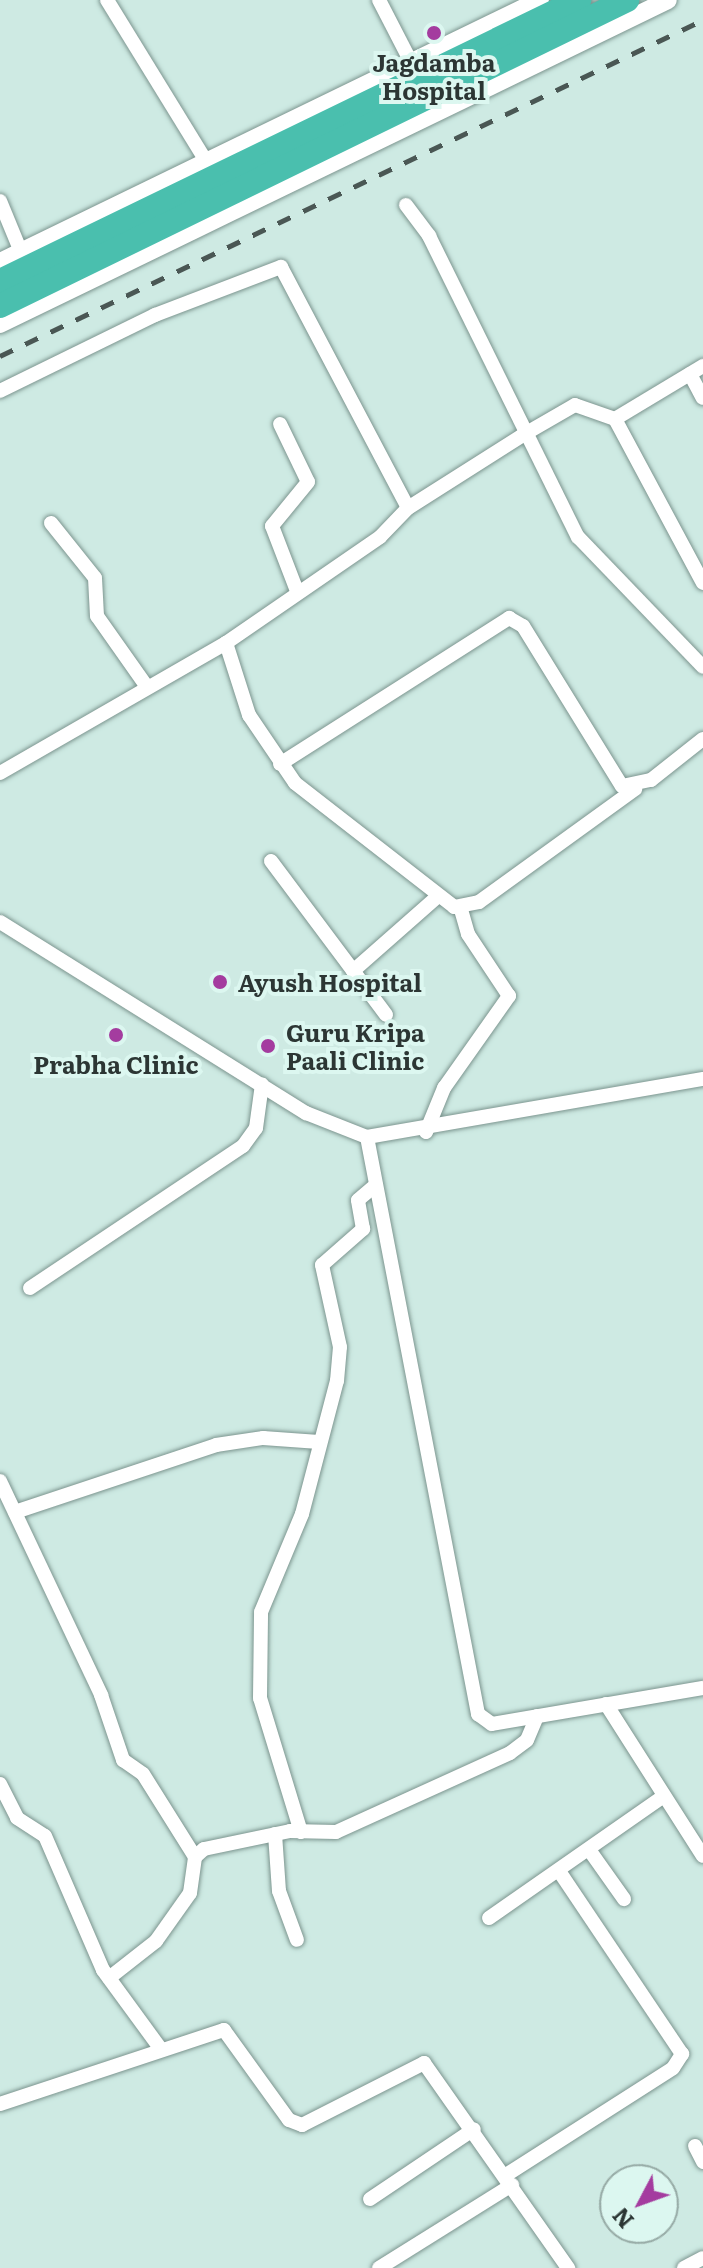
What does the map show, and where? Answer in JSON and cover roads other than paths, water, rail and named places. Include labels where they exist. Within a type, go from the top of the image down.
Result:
[{"type":"highway","points":[[0,281],[579,0]]},
{"type":"highway","points":[[0,306],[627,0]]},
{"type":"street","points":[[107,0],[209,166]]},
{"type":"street","points":[[379,0],[412,64]]},
{"type":"street","points":[[0,262],[209,166],[540,0]]},
{"type":"street","points":[[0,324],[668,0]]},
{"type":"street","points":[[0,201],[21,252]]},
{"type":"street","points":[[406,205],[429,236],[523,435],[590,555],[703,667]]},
{"type":"street","points":[[0,391],[155,315],[281,267],[408,508]]},
{"type":"street","points":[[615,419],[697,370],[703,398]]},
{"type":"street","points":[[0,773],[226,643],[297,591],[380,537],[408,508],[575,405],[615,419],[703,583]]},
{"type":"street","points":[[280,424],[308,482],[272,526],[297,591]]},
{"type":"street","points":[[51,523],[95,578],[97,616],[147,687]]},
{"type":"street","points":[[280,764],[509,618],[523,626],[612,775],[635,789]]},
{"type":"street","points":[[226,643],[249,715],[280,764],[308,797],[437,897],[461,910],[474,945],[509,996],[444,1088],[426,1132]]},
{"type":"street","points":[[461,910],[703,739]]},
{"type":"street","points":[[271,861],[386,1015]]},
{"type":"street","points":[[353,971],[437,897]]},
{"type":"street","points":[[0,922],[322,1121],[367,1137],[426,1132],[703,1079]]},
{"type":"street","points":[[30,1288],[243,1146],[256,1128],[262,1084]]},
{"type":"street","points":[[367,1137],[478,1714],[492,1724],[703,1688]]},
{"type":"street","points":[[301,1832],[262,1708],[261,1612],[302,1514],[340,1347],[322,1265],[363,1229],[358,1200],[376,1185]]},
{"type":"street","points":[[15,1512],[216,1445],[263,1438],[319,1442]]},
{"type":"street","points":[[0,1481],[101,1695],[123,1760],[143,1774],[195,1857],[190,1893],[156,1941],[109,1978]]},
{"type":"street","points":[[606,1704],[703,1856]]},
{"type":"street","points":[[195,1857],[213,1844],[275,1834],[336,1832],[510,1753],[527,1740],[537,1716]]},
{"type":"street","points":[[0,1784],[17,1818],[45,1836],[109,1978],[160,2048]]},
{"type":"street","points":[[489,1918],[590,1851],[664,1796]]},
{"type":"street","points":[[275,1834],[279,1891],[297,1940]]},
{"type":"street","points":[[590,1851],[624,1899]]},
{"type":"street","points":[[379,2268],[673,2068],[682,2054],[559,1871]]},
{"type":"street","points":[[0,2104],[160,2048],[224,2030],[289,2120],[302,2125],[424,2063],[474,2129],[568,2268]]},
{"type":"street","points":[[370,2199],[474,2129]]},
{"type":"street","points":[[695,2146],[703,2162]]},
{"type":"street","points":[[684,2268],[703,2258]]},
{"type":"railway","points":[[0,356],[703,20]]},
{"type":"place","name":"Jagdamba Hospital","points":[[434,33]]},
{"type":"place","name":"Ayush Hospital","points":[[220,982]]},
{"type":"place","name":"Prabha Clinic","points":[[116,1035]]},
{"type":"place","name":"Guru Kripa Paali Clinic","points":[[268,1046]]}]
